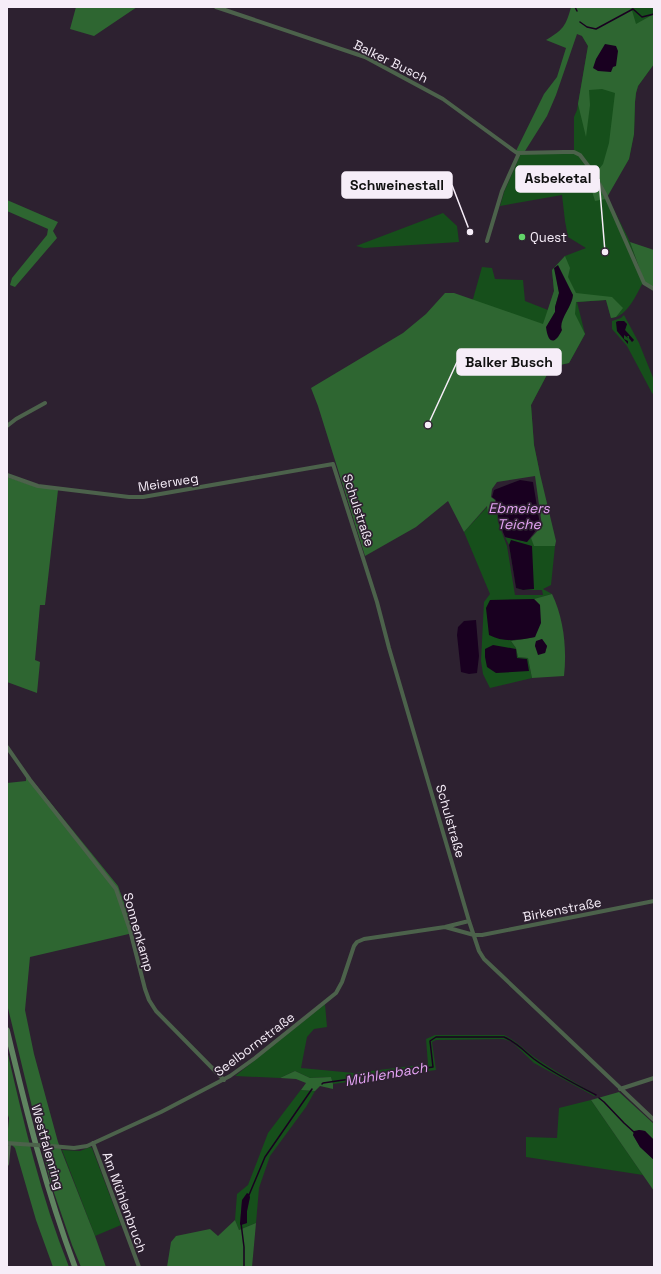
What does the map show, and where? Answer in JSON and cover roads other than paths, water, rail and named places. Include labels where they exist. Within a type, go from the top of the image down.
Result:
[{"type":"main road","name":"Westfalenring","points":[[7,1030],[47,1188],[75,1267]]},
{"type":"street","name":"Balker Busch","points":[[216,7],[365,57],[437,95],[520,153]]},
{"type":"street","points":[[487,241],[502,191],[520,153],[574,152],[580,155],[592,171],[605,194],[644,283],[654,289]]},
{"type":"street","points":[[7,426],[16,418],[46,403]]},
{"type":"street","name":"Meierweg","points":[[7,476],[44,487],[129,497],[143,497],[333,464]]},
{"type":"street","name":"Schulstraße","points":[[333,464],[377,602],[389,648],[479,951],[484,959],[654,1120]]},
{"type":"street","name":"Sonnenkamp","points":[[7,747],[30,780],[116,889],[130,930],[148,1000],[156,1011],[224,1080]]},
{"type":"street","name":"Birkenstraße","points":[[474,935],[482,935],[654,902]]},
{"type":"street","name":"Seelbornstraße","points":[[8,1144],[82,1147],[161,1112],[224,1080],[255,1058],[336,992],[342,982],[354,946],[364,938],[445,927],[469,921]]},
{"type":"street","name":"Seelbornstraße","points":[[445,927],[474,935]]},
{"type":"street","points":[[620,1089],[654,1078]]},
{"type":"street","name":"Am Mühlenbruch","points":[[93,1143],[139,1267]]},
{"type":"street","points":[[7,1164],[8,1144]]},
{"type":"water","points":[[605,44],[616,46],[618,51],[616,66],[613,67],[611,72],[598,71],[593,68],[596,59]]},
{"type":"water","points":[[558,265],[573,295],[563,318],[561,326],[562,330],[557,338],[552,340],[548,337],[546,327],[555,312],[559,293],[554,268]]},
{"type":"water","points":[[624,321],[627,324],[625,330],[634,340],[632,342],[629,336],[627,336],[628,338],[624,335],[624,339],[628,341],[628,344],[617,331],[616,322]]},
{"type":"water","name":"Ebmeiers Teiche","points":[[520,480],[533,482],[540,525],[527,542],[505,537],[499,522],[496,500],[492,497],[494,490]]},
{"type":"water","points":[[511,540],[532,546],[534,589],[523,590],[516,588],[509,545]]},
{"type":"water","points":[[534,599],[540,605],[541,623],[535,637],[506,640],[489,635],[486,608],[490,600]]},
{"type":"water","points":[[476,620],[479,656],[477,673],[469,674],[461,672],[457,635],[458,627],[464,621]]},
{"type":"water","points":[[542,639],[547,646],[545,653],[538,655],[535,646],[536,641]]},
{"type":"water","points":[[493,645],[516,649],[517,658],[527,659],[529,671],[496,673],[487,667],[485,649]]},
{"type":"water","points":[[634,1131],[645,1131],[654,1140],[654,1160],[640,1147],[633,1135]]},
{"type":"water","points":[[247,1193],[250,1197],[247,1211],[247,1223],[241,1225],[242,1200]]},
{"type":"waterway","points":[[575,7],[577,11]]},
{"type":"waterway","points":[[580,22],[587,27],[596,29],[633,9],[642,17],[654,14]]},
{"type":"waterway","name":"Mühlenbach","points":[[322,1084],[433,1067],[430,1041],[436,1037],[504,1037],[516,1044],[549,1069],[596,1095]]},
{"type":"waterway","name":"Mühlenbach","points":[[249,1195],[265,1157],[312,1089]]},
{"type":"waterway","name":"Mühlenbach","points":[[599,1098],[635,1133]]},
{"type":"waterway","name":"Mühlenbach","points":[[241,1223],[244,1247],[244,1267]]},
{"type":"place","name":"Schweinestall","points":[[470,232]]},
{"type":"place","name":"Quest","points":[[522,237]]},
{"type":"place","name":"Asbeketal","points":[[605,252]]},
{"type":"place","name":"Balker Busch","points":[[428,425]]}]
